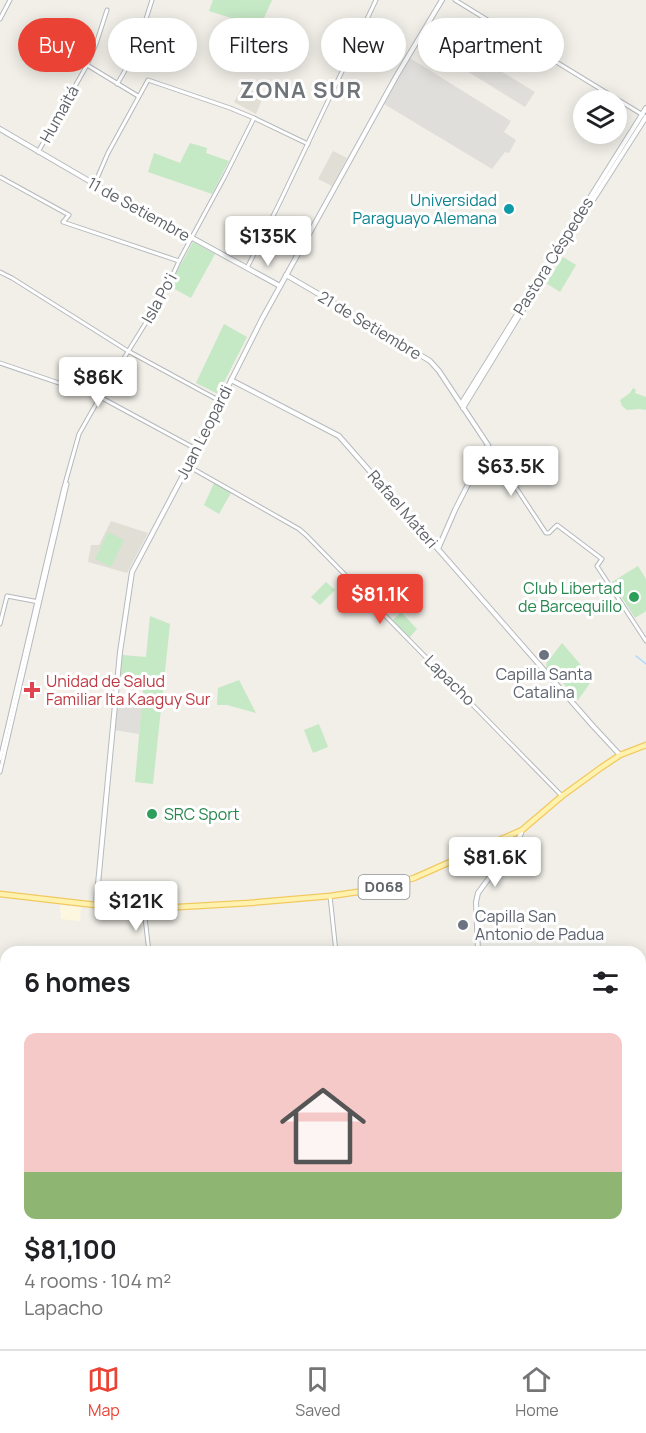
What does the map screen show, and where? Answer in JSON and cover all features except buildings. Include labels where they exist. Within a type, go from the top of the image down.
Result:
[{"type":"main road","name":"Juan Leopardi","points":[[96,905],[113,722],[130,576],[280,286],[441,0]]},
{"type":"main road","name":"Pastora Céspedes","points":[[462,406],[645,116],[646,108]]},
{"type":"main road","name":"11 de Setiembre","points":[[0,129],[280,286]]},
{"type":"main road","name":"21 de Setiembre","points":[[286,275],[430,361],[488,445]]},
{"type":"main road","name":"Rafael Materi","points":[[231,380],[339,436],[620,755]]},
{"type":"main road","points":[[438,549],[488,445]]},
{"type":"main road","name":"D068","points":[[0,894],[144,909],[249,903],[371,890],[414,878],[522,830],[562,796],[620,755],[646,745]]},
{"type":"main road","points":[[478,946],[476,902],[478,893],[522,830]]},
{"type":"street","points":[[0,19],[10,0]]},
{"type":"street","points":[[117,84],[132,59],[152,0]]},
{"type":"street","points":[[247,268],[376,0]]},
{"type":"street","points":[[455,0],[645,116]]},
{"type":"street","name":"Humaitá","points":[[96,44],[108,9]]},
{"type":"street","points":[[96,71],[138,96]]},
{"type":"street","name":"Humaitá","points":[[38,152],[83,72]]},
{"type":"street","points":[[95,183],[108,153],[148,80],[230,108],[308,144]]},
{"type":"street","name":"Isla Po'i","points":[[0,759],[79,434],[166,290],[254,118]]},
{"type":"street","points":[[0,177],[69,215],[63,222],[179,261]]},
{"type":"street","points":[[0,272],[128,351],[220,401]]},
{"type":"street","points":[[0,369],[1,363],[100,397],[196,449]]},
{"type":"street","name":"21 de Setiembre","points":[[488,445],[547,533],[557,525],[602,559],[597,566],[646,641]]},
{"type":"street","name":"Lapacho","points":[[188,466],[306,535],[562,796]]},
{"type":"street","points":[[0,624],[7,596],[39,602]]},
{"type":"street","name":"Isla Po'i","points":[[0,772],[39,602]]},
{"type":"street","points":[[330,896],[335,946]]},
{"type":"street","points":[[144,909],[148,946]]},
{"type":"shaded area","points":[[410,58],[418,63],[418,72],[432,72],[511,121],[504,132],[516,140],[509,153],[505,152],[492,169],[384,104],[402,72],[406,72],[406,65]]},
{"type":"shaded area","points":[[468,72],[502,72],[535,92],[525,107]]},
{"type":"shaded area","points":[[242,87],[264,95],[256,114],[234,102]]},
{"type":"shaded area","points":[[333,151],[347,158],[332,186],[318,179]]},
{"type":"shaded area","points":[[111,521],[148,533],[127,573],[88,562],[91,545],[99,545]]},
{"type":"shaded area","points":[[117,696],[143,700],[139,734],[114,730]]},
{"type":"shaded area","points":[[506,840],[508,844],[490,874],[473,856]]},
{"type":"shaded area","points":[[60,905],[81,907],[80,921],[61,919]]},
{"type":"green space","points":[[213,0],[272,0],[264,18],[231,18],[209,11]]},
{"type":"green space","points":[[190,143],[207,148],[206,153],[229,161],[212,194],[148,172],[154,153],[180,163]]},
{"type":"green space","points":[[193,242],[215,254],[191,298],[169,286]]},
{"type":"green space","points":[[563,257],[576,265],[560,292],[546,283]]},
{"type":"green space","points":[[224,324],[247,337],[218,394],[196,383]]},
{"type":"green space","points":[[633,388],[636,390],[635,393],[646,397],[645,410],[627,410],[622,406],[620,400]]},
{"type":"green space","points":[[215,481],[232,491],[219,514],[204,505]]},
{"type":"green space","points":[[108,532],[124,540],[111,567],[95,559]]},
{"type":"green space","name":"Club Libertad de Barcequillo","points":[[638,566],[646,579],[646,611],[635,618],[612,582]]},
{"type":"green space","points":[[326,582],[335,590],[320,605],[311,597]]},
{"type":"green space","points":[[401,612],[417,629],[409,638],[392,621]]},
{"type":"green space","points":[[150,616],[170,624],[153,784],[135,782],[144,679],[120,675],[122,655],[146,657]]},
{"type":"green space","points":[[562,643],[593,679],[578,700],[545,668]]},
{"type":"green space","points":[[239,680],[256,713],[227,705],[217,705],[218,688]]},
{"type":"green space","points":[[319,724],[328,747],[313,753],[304,730]]},
{"type":"waterway","points":[[636,656],[646,664]]},
{"type":"place","name":"Universidad Paraguayo Alemana","points":[[509,209]]},
{"type":"place","name":"Club Libertad de Barcequillo","points":[[634,597]]},
{"type":"place","name":"Capilla Santa Catalina","points":[[544,655]]},
{"type":"place","name":"Unidad de Salud Familiar Ita Kaaguy Sur","points":[[32,690]]},
{"type":"place","name":"SRC Sport","points":[[152,814]]},
{"type":"place","name":"Capilla San Antonio de Padua","points":[[463,925]]},
{"type":"district","name":"ZONA SUR","points":[[301,90]]}]
